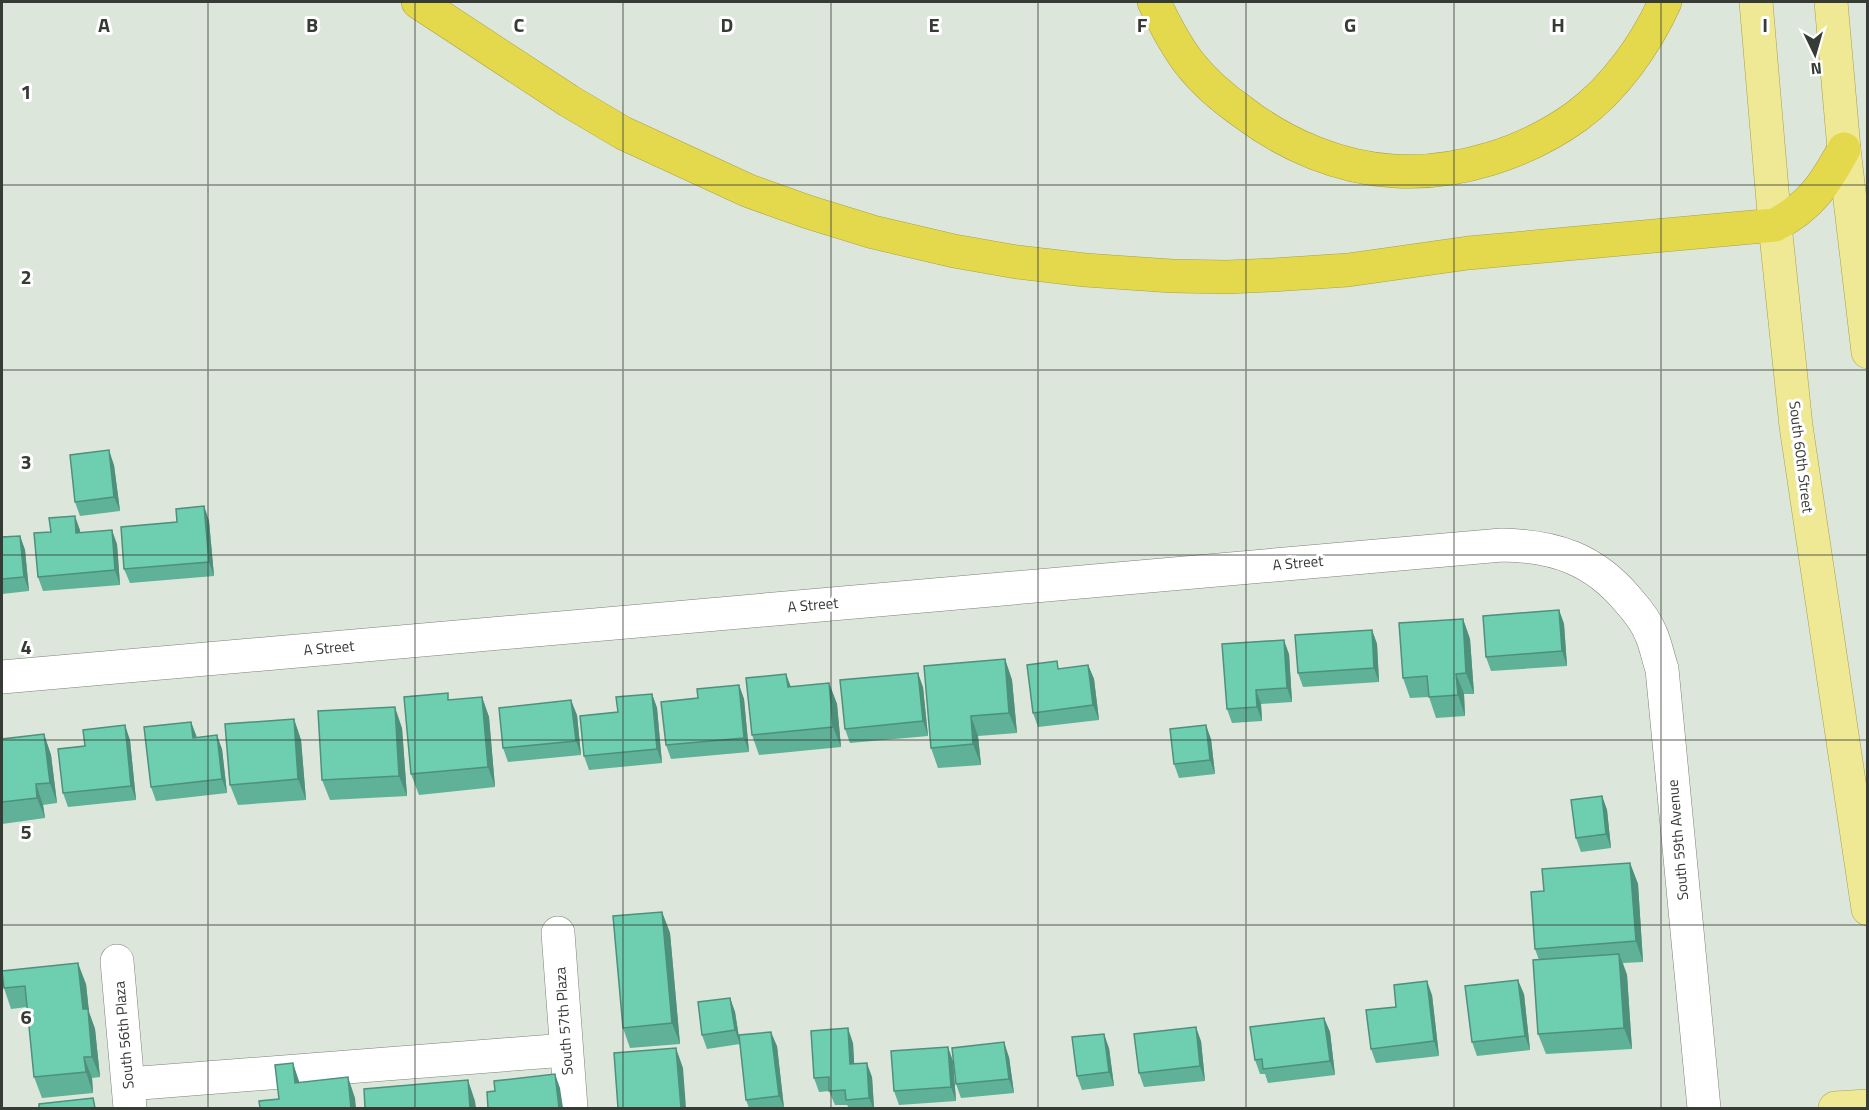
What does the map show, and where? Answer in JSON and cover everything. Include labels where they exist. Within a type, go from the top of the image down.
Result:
[{"type":"highway","points":[[417,2],[569,101],[623,133],[748,191],[873,232],[954,251],[1085,270],[1172,276],[1272,275],[1348,270],[1468,253],[1775,225],[1806,206],[1828,180],[1844,149]]},
{"type":"highway","points":[[1154,2],[1168,32],[1190,64],[1222,97],[1259,125],[1301,148],[1337,161],[1394,171],[1442,170],[1488,160],[1536,140],[1577,116],[1608,88],[1637,51],[1665,2]]},
{"type":"main road","name":"South 60th Street","points":[[1756,2],[1775,225],[1796,426],[1868,909]]},
{"type":"main road","points":[[1831,2],[1844,149],[1868,352]]},
{"type":"main road","points":[[1834,1108],[1868,1106]]},
{"type":"street","name":"A Street","points":[[2,677],[1502,545],[1526,545],[1558,551],[1587,564],[1616,585]]},
{"type":"street","name":"South 59th Avenue","points":[[1616,585],[1646,624],[1662,669],[1704,1108]]},
{"type":"street","name":"South 57th Plaza","points":[[558,933],[571,1108]]},
{"type":"street","name":"South 56th Plaza","points":[[117,961],[129,1096]]},
{"type":"street","points":[[129,1096],[566,1050]]},
{"type":"building","points":[[109,450],[114,497],[75,502],[70,455]]},
{"type":"building","points":[[204,506],[209,562],[124,569],[121,527],[177,522],[176,509]]},
{"type":"building","points":[[75,516],[76,533],[112,530],[115,570],[38,577],[34,533],[51,532],[49,518]]},
{"type":"building","points":[[20,536],[24,577],[2,579],[2,537]]},
{"type":"building","points":[[1559,610],[1562,651],[1486,657],[1483,616]]},
{"type":"building","points":[[1463,619],[1466,673],[1456,674],[1458,695],[1429,697],[1427,676],[1403,678],[1399,623]]},
{"type":"building","points":[[1372,630],[1374,668],[1298,673],[1295,635]]},
{"type":"building","points":[[1284,640],[1287,688],[1256,690],[1257,707],[1227,709],[1222,644]]},
{"type":"building","points":[[1005,659],[1009,713],[971,716],[973,744],[931,748],[924,666]]},
{"type":"building","points":[[1057,661],[1058,669],[1088,665],[1093,705],[1033,713],[1027,665]]},
{"type":"building","points":[[918,673],[923,721],[845,729],[840,680]]},
{"type":"building","points":[[786,674],[788,687],[829,683],[833,727],[752,735],[746,678]]},
{"type":"building","points":[[739,685],[744,738],[666,745],[661,702],[698,698],[697,689]]},
{"type":"building","points":[[448,693],[448,700],[482,697],[488,767],[411,774],[404,697]]},
{"type":"building","points":[[652,694],[657,749],[584,756],[580,716],[618,712],[616,697]]},
{"type":"building","points":[[571,700],[576,741],[503,748],[499,708]]},
{"type":"building","points":[[395,707],[399,776],[322,780],[318,711]]},
{"type":"building","points":[[294,719],[298,779],[230,785],[225,724]]},
{"type":"building","points":[[191,722],[193,738],[217,735],[222,779],[151,787],[144,727]]},
{"type":"building","points":[[125,725],[131,786],[63,793],[58,749],[85,746],[83,730]]},
{"type":"building","points":[[1206,725],[1210,760],[1174,764],[1170,729]]},
{"type":"building","points":[[44,734],[50,783],[36,784],[37,798],[2,802],[2,739]]},
{"type":"building","points":[[1602,796],[1606,834],[1576,838],[1571,800]]},
{"type":"building","points":[[1630,863],[1636,941],[1535,949],[1531,892],[1544,891],[1542,869]]},
{"type":"building","points":[[662,912],[672,1023],[623,1028],[613,916]]},
{"type":"building","points":[[1619,954],[1624,1028],[1538,1034],[1533,960]]},
{"type":"building","points":[[78,963],[83,1009],[88,1009],[92,1057],[84,1057],[86,1072],[34,1077],[25,986],[4,988],[2,971]]},
{"type":"building","points":[[1518,980],[1525,1036],[1472,1042],[1465,986]]},
{"type":"building","points":[[1427,981],[1434,1041],[1371,1049],[1366,1010],[1396,1007],[1394,985]]},
{"type":"building","points":[[730,998],[735,1030],[702,1035],[698,1002]]},
{"type":"building","points":[[1324,1018],[1330,1061],[1263,1069],[1262,1059],[1255,1060],[1250,1027]]},
{"type":"building","points":[[1196,1027],[1200,1066],[1139,1073],[1134,1034]]},
{"type":"building","points":[[848,1028],[850,1064],[867,1063],[869,1098],[846,1100],[845,1090],[829,1091],[829,1077],[814,1078],[811,1031]]},
{"type":"building","points":[[771,1032],[779,1096],[746,1100],[739,1035]]},
{"type":"building","points":[[1104,1034],[1109,1072],[1077,1076],[1072,1037]]},
{"type":"building","points":[[1004,1042],[1009,1079],[956,1084],[952,1048]]},
{"type":"building","points":[[948,1047],[951,1087],[894,1091],[891,1051]]},
{"type":"building","points":[[676,1048],[681,1108],[618,1108],[614,1053]]},
{"type":"building","points":[[293,1063],[295,1083],[348,1077],[351,1108],[260,1108],[259,1101],[279,1099],[275,1065]]},
{"type":"building","points":[[555,1074],[559,1108],[488,1108],[487,1092],[495,1091],[494,1081]]},
{"type":"building","points":[[468,1080],[470,1108],[365,1108],[364,1089]]},
{"type":"building","points":[[93,1098],[95,1108],[39,1108],[39,1104]]}]
